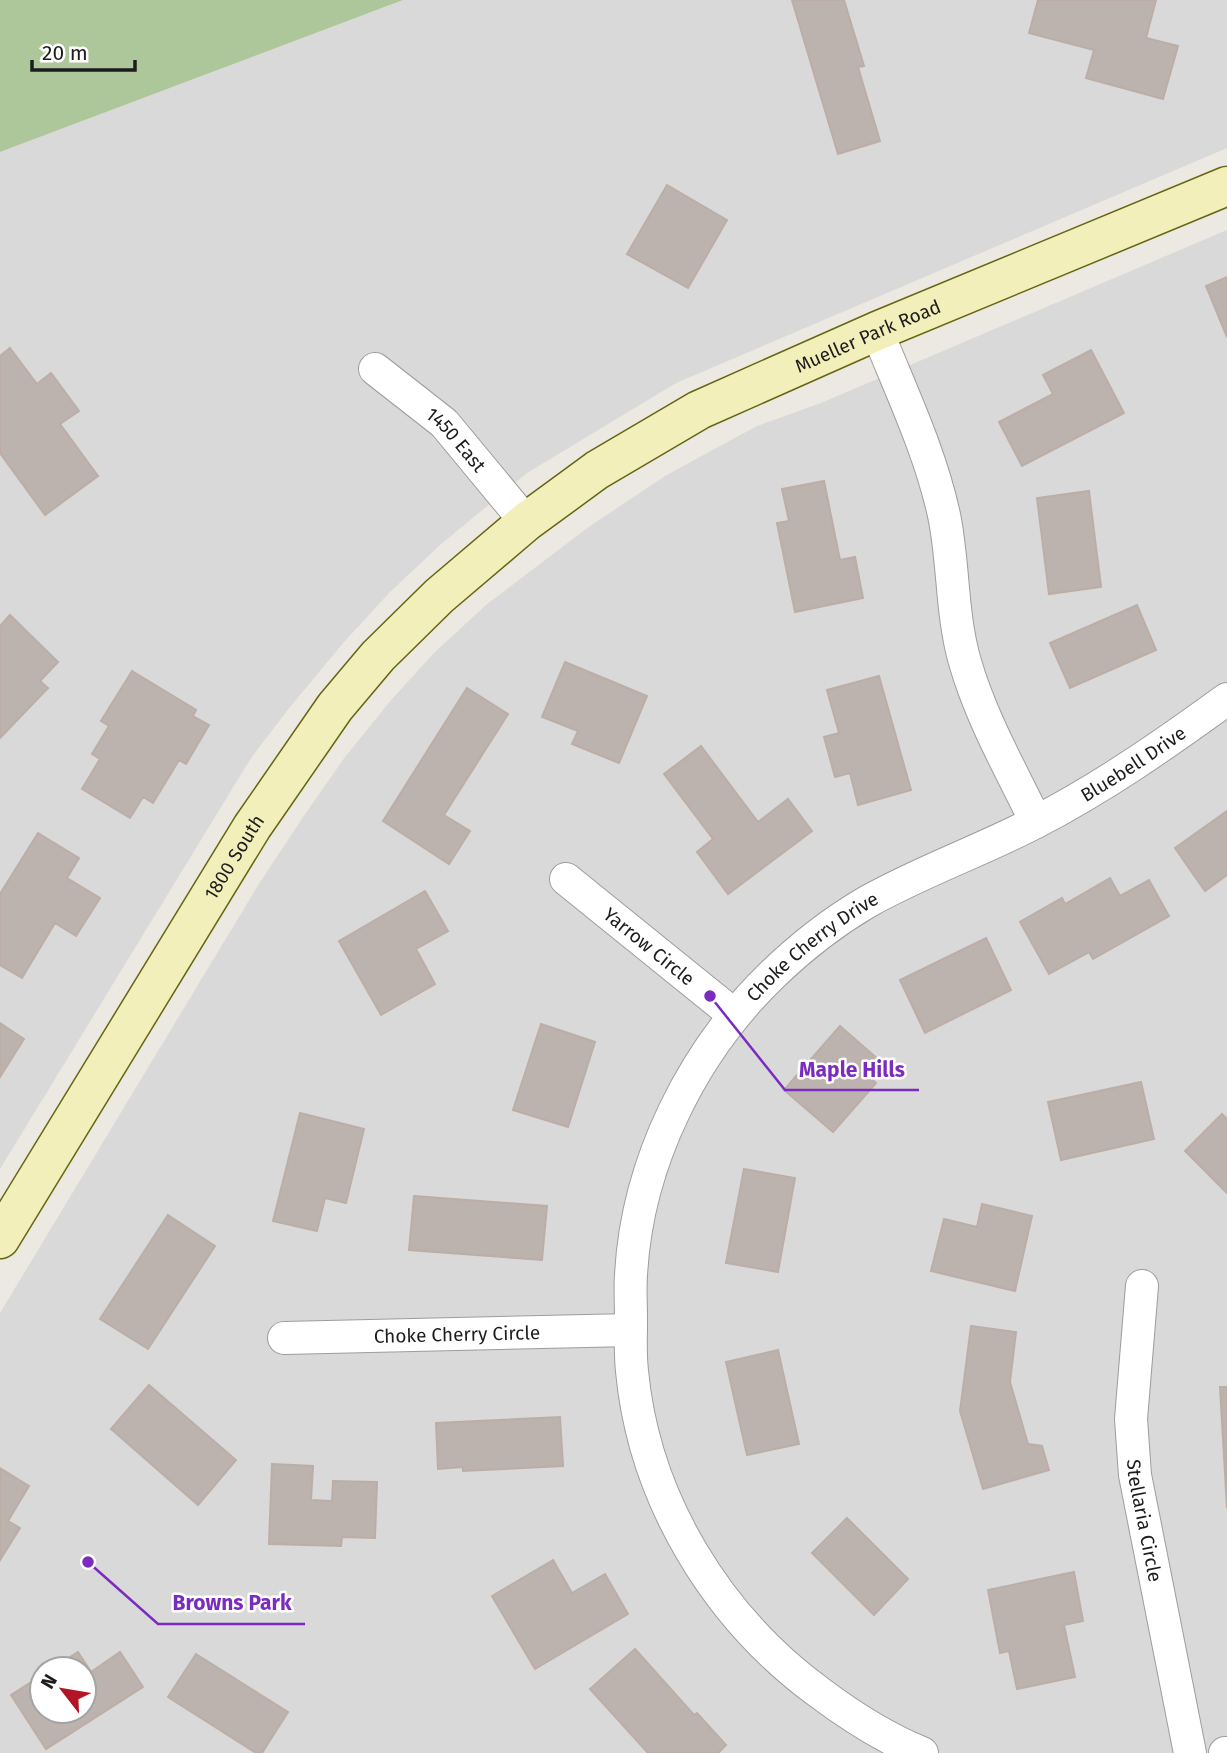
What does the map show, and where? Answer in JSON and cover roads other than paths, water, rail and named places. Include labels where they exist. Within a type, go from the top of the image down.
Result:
[{"type":"main road","name":"Mueller Park Road","points":[[526,522],[597,470],[699,410],[877,331],[1227,186]]},
{"type":"main road","name":"1800 South","points":[[2,1230],[252,827],[335,707],[378,656],[439,596],[526,522]]},
{"type":"street","points":[[877,331],[934,475],[944,517],[964,660],[979,704],[1036,822]]},
{"type":"street","name":"1450 East","points":[[375,369],[443,423],[526,522]]},
{"type":"street","name":"Bluebell Drive","points":[[1036,822],[1158,750],[1227,699]]},
{"type":"street","name":"Choke Cherry Drive","points":[[922,1753],[850,1716],[800,1679],[756,1639],[717,1592],[685,1540],[658,1483],[645,1446],[632,1369],[631,1274],[638,1218],[653,1164],[674,1113],[700,1062],[733,1014],[775,971],[811,941],[868,902],[1036,822]]},
{"type":"street","name":"Yarrow Circle","points":[[566,879],[733,1014]]},
{"type":"street","name":"Stellaria Circle","points":[[1142,1286],[1131,1419],[1135,1475],[1190,1753]]},
{"type":"street","name":"Choke Cherry Circle","points":[[284,1338],[631,1330]]},
{"type":"place","name":"Maple Hills","points":[[710,996]]},
{"type":"place","name":"Browns Park","points":[[88,1562]]}]
